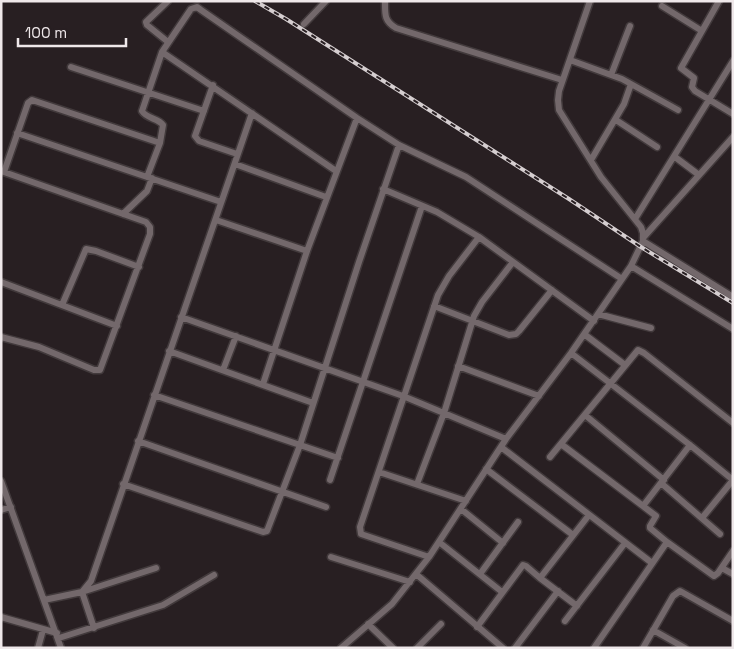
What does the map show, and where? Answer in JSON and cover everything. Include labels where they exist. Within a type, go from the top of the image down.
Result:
[{"type":"street","points":[[168,1],[146,22],[147,25],[168,42]]},
{"type":"street","points":[[304,24],[326,1]]},
{"type":"street","points":[[385,1],[387,22],[396,28],[562,80]]},
{"type":"street","points":[[590,1],[562,80],[558,100],[559,110],[609,188],[641,227],[643,240],[733,298]]},
{"type":"street","points":[[719,1],[681,68],[694,78],[693,89],[733,114]]},
{"type":"street","points":[[662,6],[702,31]]},
{"type":"street","points":[[123,214],[148,188],[160,142],[162,123],[146,116],[142,111],[162,52],[191,9],[197,7],[399,145],[466,177],[622,279]]},
{"type":"street","points":[[611,75],[630,26]]},
{"type":"street","points":[[162,52],[213,85],[336,171]]},
{"type":"street","points":[[570,60],[631,84],[678,110]]},
{"type":"street","points":[[635,219],[732,65]]},
{"type":"street","points":[[71,67],[204,111]]},
{"type":"street","points":[[591,160],[616,120],[628,97],[631,84]]},
{"type":"street","points":[[213,85],[196,132],[196,139],[238,154]]},
{"type":"street","points":[[1,337],[39,347],[98,371],[100,370],[150,234],[150,227],[146,222],[2,172],[28,103],[32,100],[160,142]]},
{"type":"street","points":[[82,592],[91,581],[252,113]]},
{"type":"street","points":[[263,384],[307,250],[357,118]]},
{"type":"street","points":[[616,120],[657,147]]},
{"type":"street","points":[[17,133],[221,202]]},
{"type":"street","points":[[341,648],[392,604],[410,582],[439,542],[506,438],[572,353],[594,321],[631,266],[643,240],[733,137]]},
{"type":"street","points":[[123,484],[265,532],[300,445],[399,145]]},
{"type":"street","points":[[674,157],[699,175]]},
{"type":"street","points":[[235,164],[326,197]]},
{"type":"street","points":[[384,189],[446,216],[479,236],[594,321]]},
{"type":"street","points":[[330,480],[422,206]]},
{"type":"street","points":[[216,220],[307,250]]},
{"type":"street","points":[[429,557],[361,534],[360,526],[434,306],[444,283],[479,236]]},
{"type":"street","points":[[62,305],[86,250],[96,251],[139,267]]},
{"type":"street","points":[[417,484],[444,413],[472,321],[482,302],[513,262]]},
{"type":"street","points":[[631,266],[733,329]]},
{"type":"street","points":[[1,282],[117,326]]},
{"type":"street","points":[[434,306],[509,335],[516,334],[552,290]]},
{"type":"street","points":[[598,314],[652,328]]},
{"type":"street","points":[[181,317],[403,396],[506,438]]},
{"type":"street","points":[[584,334],[625,365]]},
{"type":"street","points":[[223,370],[236,336]]},
{"type":"street","points":[[550,457],[638,350],[641,350],[733,423]]},
{"type":"street","points":[[169,351],[313,403]]},
{"type":"street","points":[[572,353],[733,480],[702,518]]},
{"type":"street","points":[[458,366],[539,396]]},
{"type":"street","points":[[154,395],[338,458]]},
{"type":"street","points":[[585,415],[663,481],[720,534]]},
{"type":"street","points":[[138,441],[326,507]]},
{"type":"street","points":[[561,444],[656,516],[650,528],[712,575],[716,575],[733,551]]},
{"type":"street","points":[[643,506],[690,445]]},
{"type":"street","points":[[500,447],[652,563]]},
{"type":"street","points":[[486,469],[573,535]]},
{"type":"street","points":[[379,472],[466,501]]},
{"type":"street","points":[[1,481],[62,648]]},
{"type":"street","points":[[1,510],[11,507]]},
{"type":"street","points":[[461,508],[503,543]]},
{"type":"street","points":[[540,578],[589,515]]},
{"type":"street","points":[[480,574],[518,522]]},
{"type":"street","points":[[439,542],[502,592]]},
{"type":"street","points":[[594,648],[667,542]]},
{"type":"street","points":[[565,621],[625,543]]},
{"type":"street","points":[[331,557],[410,582]]},
{"type":"street","points":[[477,627],[523,566],[526,566],[577,606]]},
{"type":"street","points":[[44,600],[82,592],[156,568]]},
{"type":"street","points":[[722,568],[733,574]]},
{"type":"street","points":[[416,574],[503,648]]},
{"type":"street","points":[[1,618],[58,636],[94,628],[163,604],[214,575]]},
{"type":"street","points":[[515,648],[558,591]]},
{"type":"street","points":[[643,648],[673,596],[680,591],[733,621]]},
{"type":"street","points":[[82,592],[94,628]]},
{"type":"street","points":[[368,624],[393,648]]},
{"type":"street","points":[[417,648],[441,624]]},
{"type":"street","points":[[38,648],[43,630]]},
{"type":"street","points":[[653,630],[685,648]]},
{"type":"railway","points":[[255,1],[569,199],[641,247],[733,303]]}]
